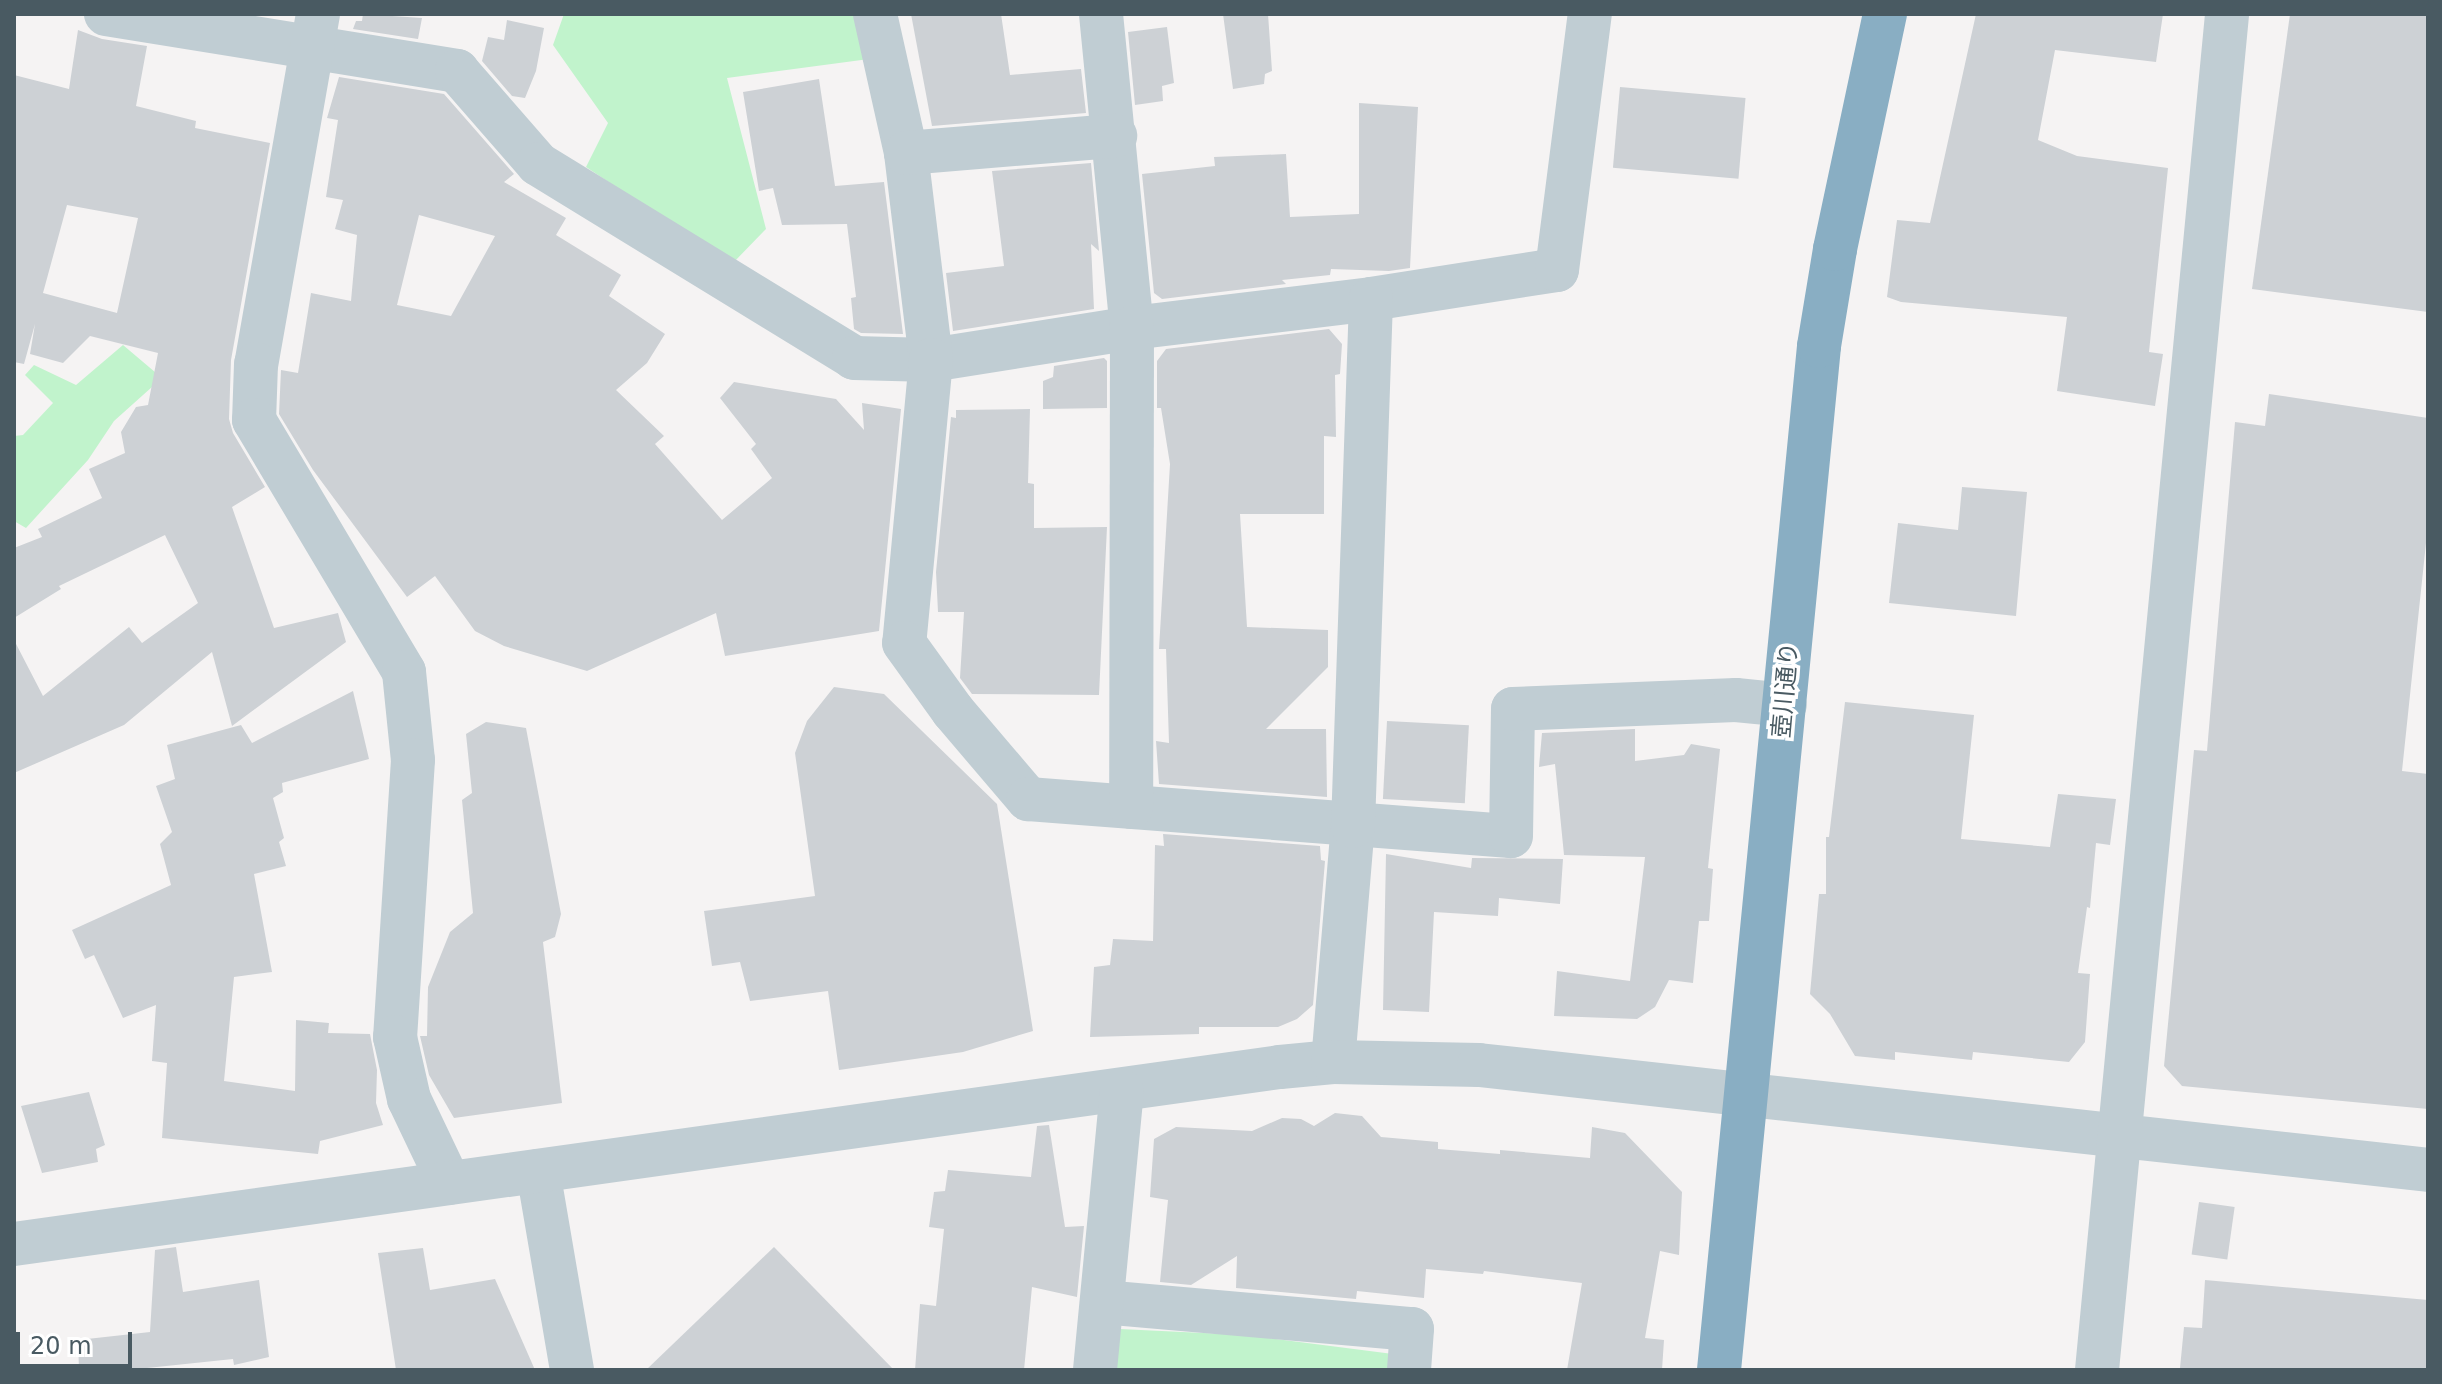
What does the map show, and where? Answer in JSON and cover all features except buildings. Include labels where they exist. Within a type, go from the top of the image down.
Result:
[{"type":"highway","name":"壺川通り","points":[[1719,1370],[1825,302],[1885,14]]},
{"type":"street","points":[[106,14],[316,32],[457,71],[538,164],[840,350],[854,358],[931,360],[1132,328],[1371,299],[1557,270],[1590,14]]},
{"type":"street","points":[[875,14],[906,153],[931,360],[904,643],[953,711],[1028,799],[1511,836],[1513,709],[1736,700],[1785,705]]},
{"type":"street","points":[[1101,14],[1132,328],[1131,807]]},
{"type":"street","points":[[2097,1370],[2227,14]]},
{"type":"street","points":[[316,32],[256,364],[254,420],[404,672],[413,760],[395,1037],[409,1099],[449,1183]]},
{"type":"street","points":[[906,153],[1115,136]]},
{"type":"street","points":[[1333,1062],[1353,826],[1371,299]]},
{"type":"street","points":[[14,1244],[1333,1062],[1479,1065],[2428,1170]]},
{"type":"street","points":[[1095,1370],[1122,1091]]},
{"type":"street","points":[[538,1171],[572,1370]]},
{"type":"street","points":[[1102,1302],[1412,1329],[1409,1370]]},
{"type":"green space","points":[[564,14],[855,14],[869,59],[727,78],[766,229],[732,264],[586,167],[608,123],[553,45]]},
{"type":"green space","points":[[123,345],[162,378],[114,421],[88,460],[26,528],[14,521],[14,436],[23,435],[53,403],[25,375],[34,365],[76,385]]},
{"type":"green space","points":[[1120,1329],[1245,1335],[1393,1354],[1392,1370],[1115,1370]]}]
